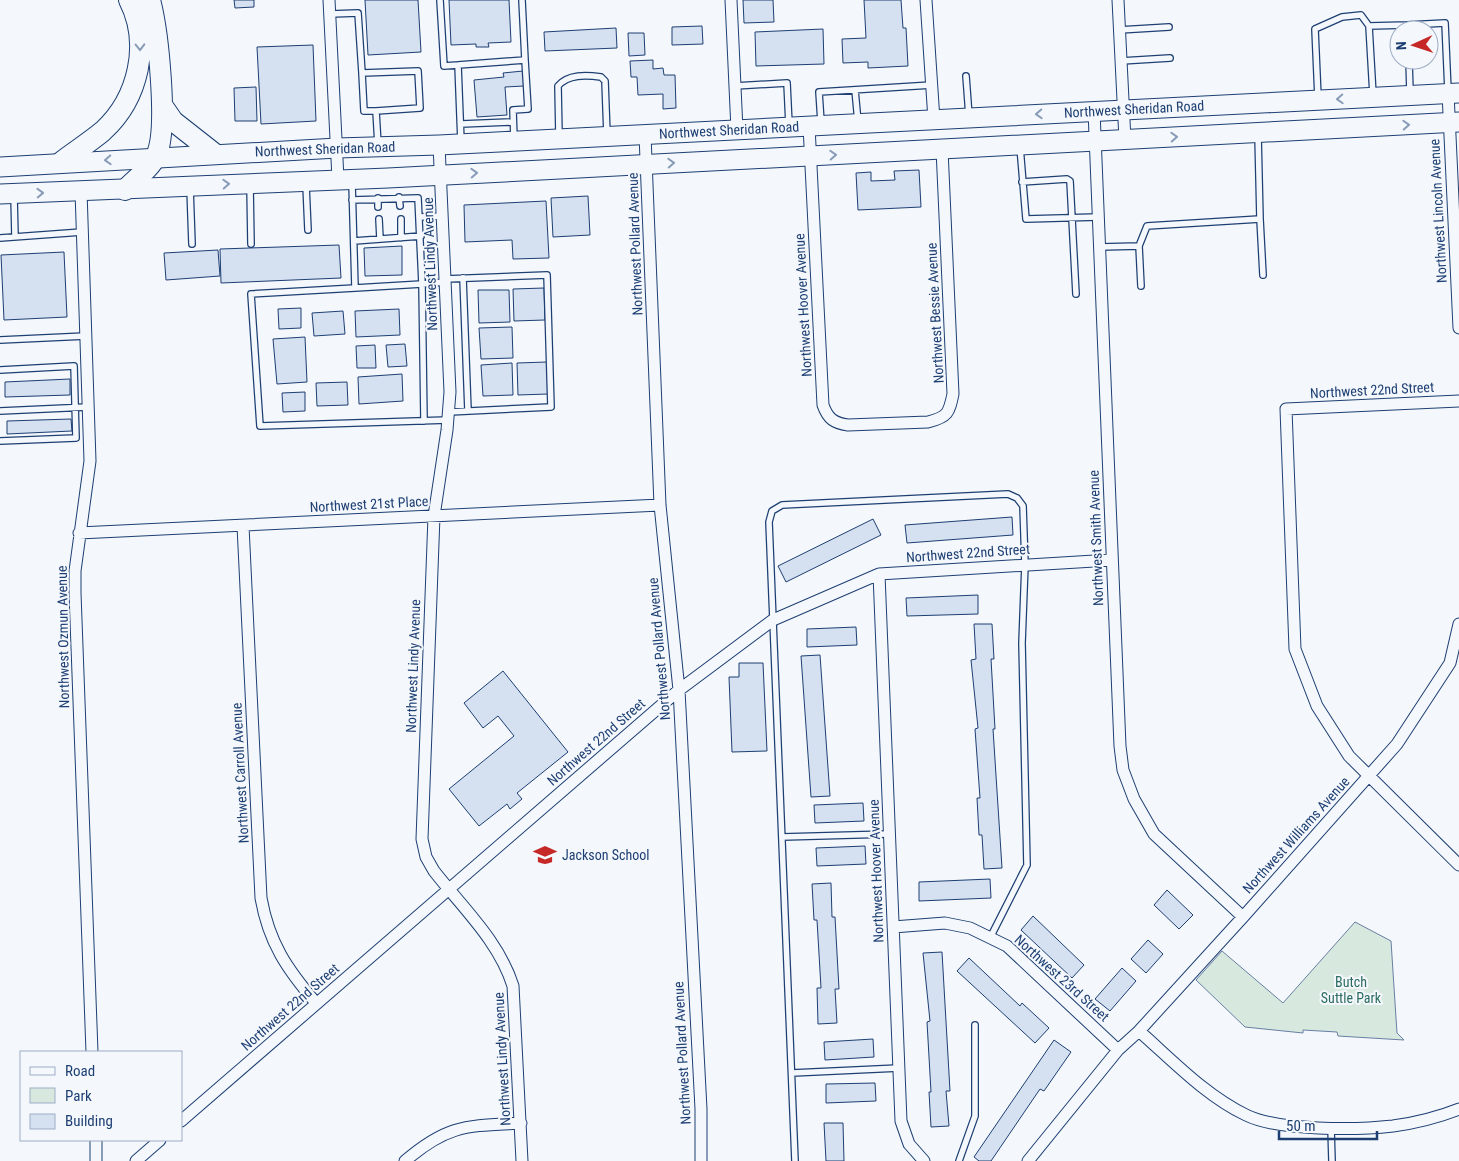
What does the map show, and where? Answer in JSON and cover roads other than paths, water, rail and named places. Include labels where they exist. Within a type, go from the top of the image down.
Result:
[{"type":"highway","points":[[60,163],[102,131],[130,95],[136,79],[141,49],[136,19],[129,0]]},
{"type":"highway","points":[[125,190],[156,158],[163,124],[157,35],[150,0]]},
{"type":"highway","points":[[162,105],[172,121],[215,154]]},
{"type":"main road","name":"Northwest Sheridan Road","points":[[0,167],[215,154],[336,148],[439,146],[1454,93]]},
{"type":"main road","points":[[7,194],[125,190],[306,180],[392,178],[1454,123]]},
{"type":"street","points":[[329,0],[336,148],[345,179]]},
{"type":"street","points":[[730,0],[737,130]]},
{"type":"street","points":[[926,0],[934,120]]},
{"type":"street","points":[[1118,0],[1125,140]]},
{"type":"street","name":"Northwest Lincoln Avenue","points":[[1454,93],[1459,328]]},
{"type":"street","name":"Northwest Smith Avenue","points":[[1094,111],[1111,560],[1120,746],[1123,770],[1134,799],[1154,834],[1243,917]]},
{"type":"street","name":"Northwest Hoover Avenue","points":[[815,126],[810,156],[823,405],[827,416],[836,423],[848,426],[890,424]]},
{"type":"street","name":"Northwest Pollard Avenue","points":[[645,135],[660,505],[679,690],[701,1109],[701,1161]]},
{"type":"street","name":"Northwest Lindy Avenue","points":[[439,146],[449,416],[434,516],[422,820],[426,857],[449,890],[494,945],[506,966],[513,986],[522,1161]]},
{"type":"street","name":"Northwest Bessie Avenue","points":[[890,424],[928,422],[941,418],[950,411],[954,394],[942,149]]},
{"type":"street","name":"Northwest Ozmun Avenue","points":[[81,191],[89,476],[80,533],[75,593],[92,1051]]},
{"type":"street","name":"Northwest 22nd Street","points":[[1286,409],[1459,401]]},
{"type":"street","name":"Northwest Williams Avenue","points":[[1028,1161],[1118,1050],[1139,1031],[1369,776],[1349,756],[1317,706],[1295,649],[1286,409]]},
{"type":"street","name":"Northwest 21st Place","points":[[80,533],[660,505]]},
{"type":"street","name":"Northwest Carroll Avenue","points":[[242,526],[261,898],[265,917],[276,948],[294,977],[316,1003]]},
{"type":"street","name":"Northwest 22nd Street","points":[[182,1120],[679,690],[774,620],[879,574],[1111,560]]},
{"type":"street","name":"Northwest Hoover Avenue","points":[[879,574],[901,1121],[909,1144],[924,1161]]},
{"type":"street","points":[[1459,624],[1450,663],[1397,744],[1369,776],[1459,865]]},
{"type":"street","name":"Northwest 23rd Street","points":[[893,927],[945,923],[970,928],[1007,946],[1118,1050]]},
{"type":"street","points":[[1139,1031],[1205,1088],[1247,1116],[1278,1124],[1331,1127],[1393,1126],[1459,1109]]},
{"type":"street","points":[[405,1161],[426,1143],[451,1131],[473,1126],[521,1123]]},
{"type":"street","points":[[96,1141],[96,1161]]},
{"type":"street","points":[[136,1161],[159,1141]]},
{"type":"lane","points":[[440,0],[444,66],[525,60]]},
{"type":"lane","points":[[514,142],[513,110],[528,109],[522,0]]},
{"type":"lane","points":[[330,14],[358,13],[364,111],[420,108],[418,71],[362,73]]},
{"type":"lane","points":[[1318,100],[1315,29],[1342,17],[1361,15],[1369,26],[1373,97]]},
{"type":"lane","points":[[1439,24],[1444,23],[1454,93]]},
{"type":"lane","points":[[1369,26],[1389,27]]},
{"type":"lane","points":[[1119,30],[1169,27]]},
{"type":"lane","points":[[1121,61],[1170,58]]},
{"type":"lane","points":[[458,65],[462,144]]},
{"type":"lane","points":[[1410,70],[1411,95]]},
{"type":"lane","points":[[559,139],[558,86],[563,80],[571,77],[591,75],[601,77],[605,81],[608,137]]},
{"type":"lane","points":[[966,76],[969,118]]},
{"type":"lane","points":[[735,86],[787,84],[789,127]]},
{"type":"lane","points":[[815,126],[819,92],[932,85]]},
{"type":"lane","points":[[855,90],[858,124]]},
{"type":"lane","points":[[376,111],[378,147]]},
{"type":"lane","points":[[461,124],[513,122]]},
{"type":"lane","points":[[1258,133],[1263,275]]},
{"type":"lane","points":[[1020,145],[1026,219],[1098,217]]},
{"type":"lane","points":[[392,178],[400,206]]},
{"type":"lane","points":[[345,179],[352,200],[355,288]]},
{"type":"lane","points":[[1022,182],[1067,179],[1071,186],[1076,294]]},
{"type":"lane","points":[[306,180],[308,230]]},
{"type":"lane","points":[[249,183],[251,244]]},
{"type":"lane","points":[[190,186],[192,244]]},
{"type":"lane","points":[[7,194],[15,237]]},
{"type":"lane","points":[[352,200],[397,197],[418,198],[422,284],[424,421]]},
{"type":"lane","points":[[378,198],[378,207]]},
{"type":"lane","points":[[420,217],[443,216]]},
{"type":"lane","points":[[1141,286],[1139,246],[1147,226],[1260,218]]},
{"type":"lane","points":[[401,219],[401,238]]},
{"type":"lane","points":[[379,220],[380,239]]},
{"type":"lane","points":[[0,238],[82,232]]},
{"type":"lane","points":[[354,241],[420,236]]},
{"type":"lane","points":[[1100,247],[1139,246]]},
{"type":"lane","points":[[547,275],[551,407],[468,411],[424,421],[260,426],[251,294],[422,284],[463,278],[547,275]]},
{"type":"lane","points":[[463,278],[468,411]]},
{"type":"lane","points":[[0,340],[86,336]]},
{"type":"lane","points":[[74,366],[76,438]]},
{"type":"lane","points":[[0,370],[86,366]]},
{"type":"lane","points":[[0,411],[88,407]]},
{"type":"lane","points":[[0,441],[89,437]]},
{"type":"lane","points":[[796,1161],[774,620],[770,593],[769,522],[772,511],[782,505],[1008,494],[1017,498],[1023,506],[1025,564],[1022,643],[1027,865],[990,938]]},
{"type":"lane","points":[[782,837],[889,834]]},
{"type":"lane","points":[[959,1161],[974,1116],[975,1025]]},
{"type":"lane","points":[[792,1073],[898,1068]]},
{"type":"lane","points":[[1331,1127],[1332,1161]]},
{"type":"place","name":"Jackson School","points":[[545,855]]},
{"type":"park label","name":"Butch Suttle Park","points":[[1351,990]]}]
